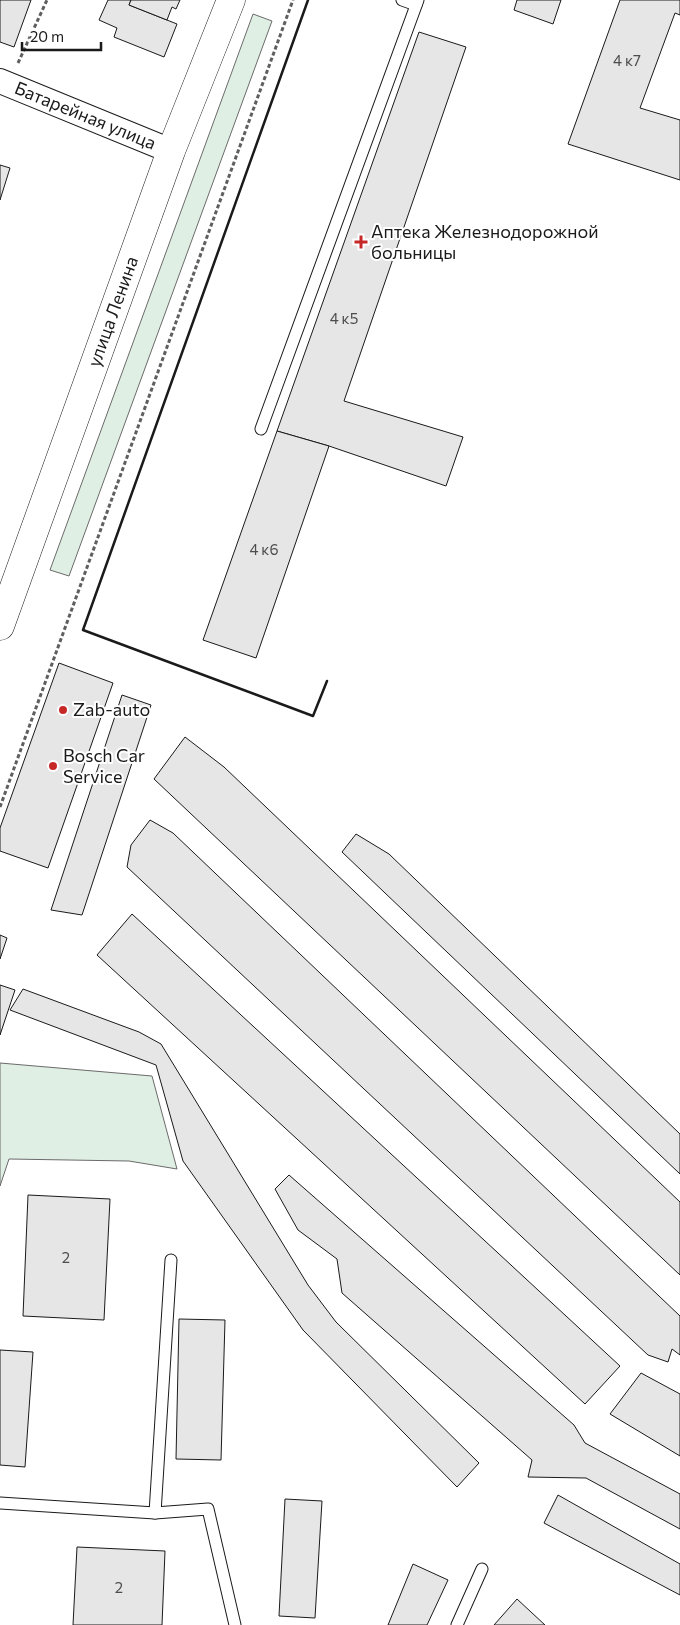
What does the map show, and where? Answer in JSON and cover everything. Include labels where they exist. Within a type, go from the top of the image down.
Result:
[{"type":"main road","name":"улица Ленина","points":[[0,626],[171,151],[231,0]]},
{"type":"street","name":"Батарейная улица","points":[[4,83],[171,151]]},
{"type":"lane","points":[[261,430],[417,3],[402,0]]},
{"type":"lane","points":[[155,1513],[171,1260]]},
{"type":"lane","points":[[0,1503],[155,1513],[208,1509],[235,1625]]},
{"type":"lane","points":[[456,1625],[482,1569]]},
{"type":"path","points":[[4,83],[47,0]]},
{"type":"path","points":[[0,807],[293,0]]},
{"type":"green space","points":[[253,14],[272,21],[69,576],[50,570]]},
{"type":"green space","points":[[0,1063],[152,1076],[177,1169],[129,1161],[9,1159],[0,1186]]},
{"type":"building","points":[[0,0],[31,0],[14,47],[0,42]]},
{"type":"building","points":[[108,0],[131,0],[129,5],[177,24],[164,57],[114,37],[117,28],[99,20]]},
{"type":"building","points":[[131,0],[180,0],[176,9],[172,7],[167,20],[129,5]]},
{"type":"building","points":[[517,0],[561,0],[553,24],[514,10]]},
{"type":"building","points":[[620,0],[680,0],[680,15],[675,13],[640,108],[680,120],[680,180],[568,144]]},
{"type":"building","points":[[419,32],[466,47],[344,401],[463,437],[446,486],[329,446],[277,431]]},
{"type":"building","points":[[0,165],[10,168],[0,200]]},
{"type":"building","points":[[277,431],[329,446],[256,658],[203,640]]},
{"type":"building","points":[[59,663],[113,683],[48,868],[0,851],[0,828]]},
{"type":"building","points":[[122,695],[151,705],[82,915],[51,910]]},
{"type":"building","points":[[185,737],[224,767],[680,1202],[680,1275],[154,779]]},
{"type":"building","points":[[150,820],[173,833],[680,1316],[680,1355],[672,1349],[668,1362],[648,1355],[127,867],[131,845]]},
{"type":"building","points":[[356,834],[389,854],[680,1134],[680,1174],[342,852]]},
{"type":"building","points":[[132,914],[620,1366],[585,1404],[97,955]]},
{"type":"building","points":[[0,935],[7,938],[0,959]]},
{"type":"building","points":[[0,985],[15,990],[0,1035]]},
{"type":"building","points":[[23,989],[139,1032],[161,1044],[308,1285],[336,1322],[479,1463],[457,1487],[303,1330],[183,1161],[156,1065],[10,1010]]},
{"type":"building","points":[[289,1175],[574,1425],[585,1443],[680,1494],[680,1529],[586,1478],[528,1477],[532,1460],[342,1293],[337,1259],[298,1230],[275,1189]]},
{"type":"building","points":[[28,1195],[110,1199],[104,1320],[23,1316]]},
{"type":"building","points":[[179,1319],[225,1320],[221,1460],[176,1459]]},
{"type":"building","points":[[0,1350],[33,1352],[25,1467],[0,1465]]},
{"type":"building","points":[[641,1373],[680,1394],[680,1456],[610,1414]]},
{"type":"building","points":[[558,1495],[680,1564],[680,1595],[544,1523]]},
{"type":"building","points":[[285,1499],[322,1501],[315,1618],[279,1616]]},
{"type":"building","points":[[77,1547],[165,1551],[162,1625],[73,1625]]},
{"type":"building","points":[[413,1564],[448,1580],[427,1625],[388,1625]]},
{"type":"building","points":[[517,1599],[545,1625],[494,1625]]},
{"type":"wall","points":[[308,0],[83,630],[313,716],[327,681]]},
{"type":"place","name":"Аптека Железнодорожной больницы","points":[[361,242]]},
{"type":"place","name":"Zab-auto","points":[[63,710]]},
{"type":"place","name":"Bosch Car Service","points":[[53,766]]}]
